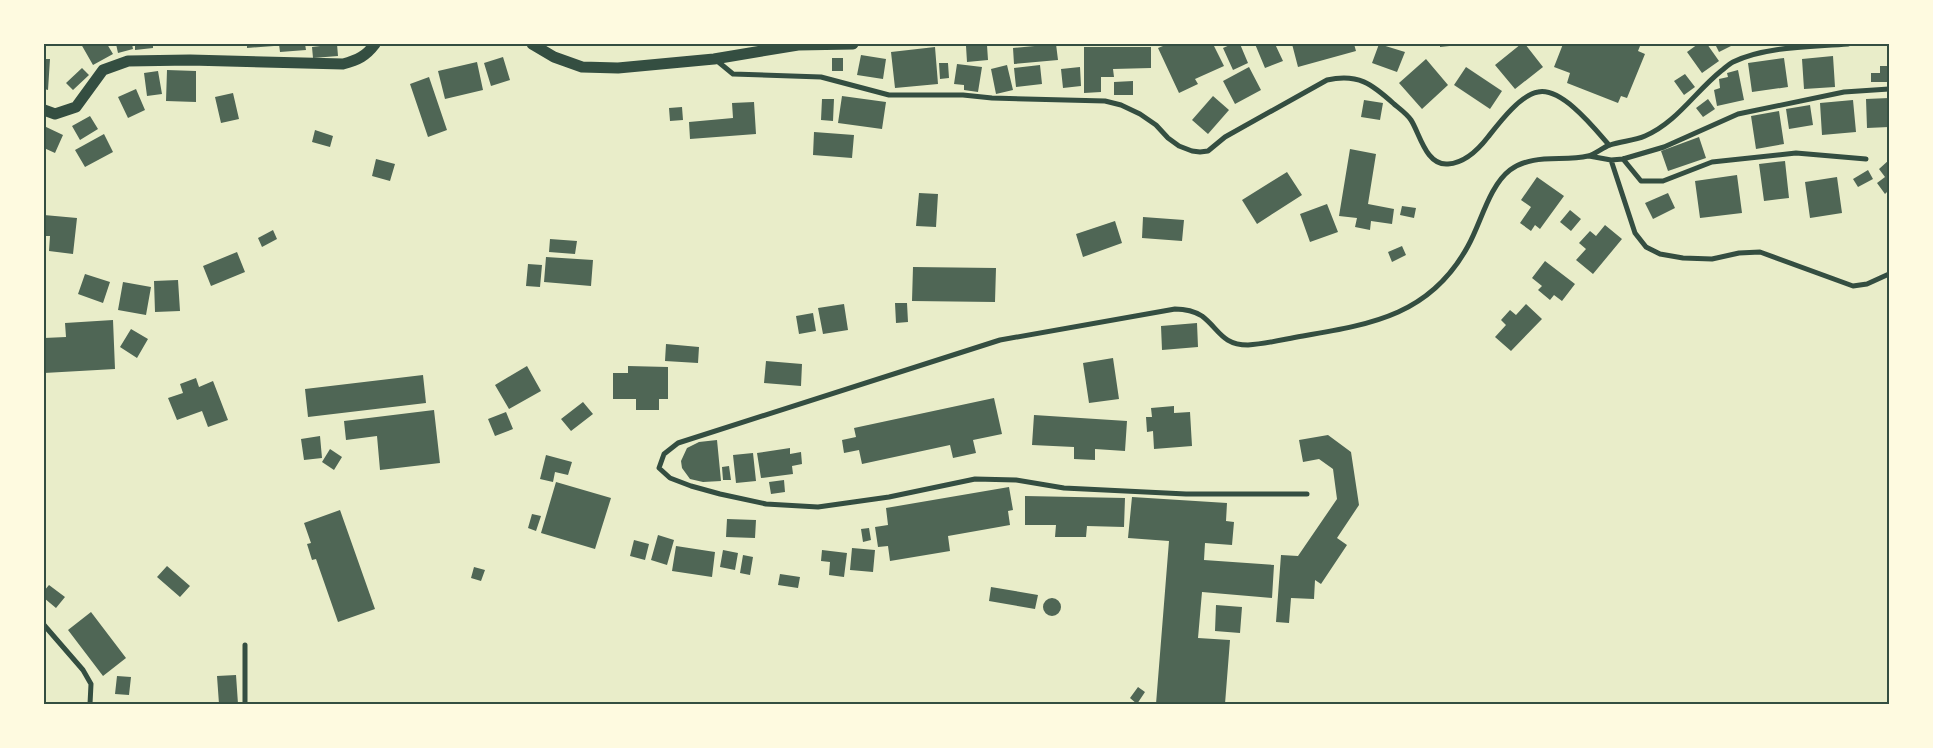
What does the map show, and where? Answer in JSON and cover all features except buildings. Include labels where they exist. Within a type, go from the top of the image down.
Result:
[{"type":"highway","points":[[44,110],[55,114],[76,107],[103,70],[128,61],[190,60],[343,64],[358,60],[375,44]]},
{"type":"highway","points":[[532,44],[554,57],[582,67],[618,68],[714,59],[798,45],[854,44]]},
{"type":"street","points":[[1589,156],[1609,145],[1645,136],[1674,118],[1693,97],[1733,62],[1755,54],[1779,50],[1848,44]]},
{"type":"street","points":[[714,59],[733,74],[821,77],[889,95],[963,95],[992,98],[1105,101],[1121,105],[1140,114],[1156,124],[1168,138],[1192,152],[1208,151],[1226,136],[1327,80],[1343,77],[1360,80],[1377,88],[1410,119],[1430,157],[1438,162],[1447,164],[1476,152],[1501,121],[1522,100],[1536,92],[1543,91],[1572,105],[1609,145]]},
{"type":"street","points":[[1307,494],[1186,494],[1064,488],[1016,480],[975,479],[889,497],[818,507],[766,504],[720,494],[670,478],[659,468],[664,454],[678,443],[1000,340],[1175,309],[1186,310],[1201,316],[1225,339],[1248,345],[1377,322],[1422,301],[1441,284],[1456,267],[1469,245],[1497,184],[1510,170],[1521,164],[1550,158],[1589,156],[1611,160],[1623,159],[1664,146],[1738,114],[1844,92],[1889,89]]},
{"type":"street","points":[[1623,159],[1641,181],[1663,181],[1712,162],[1796,153],[1866,159]]},
{"type":"street","points":[[1611,160],[1635,233],[1652,251],[1683,258],[1712,259],[1739,253],[1760,252],[1853,286],[1867,284],[1889,274]]},
{"type":"street","points":[[44,625],[83,670],[91,684],[90,704]]},
{"type":"street","points":[[245,645],[245,704]]}]
